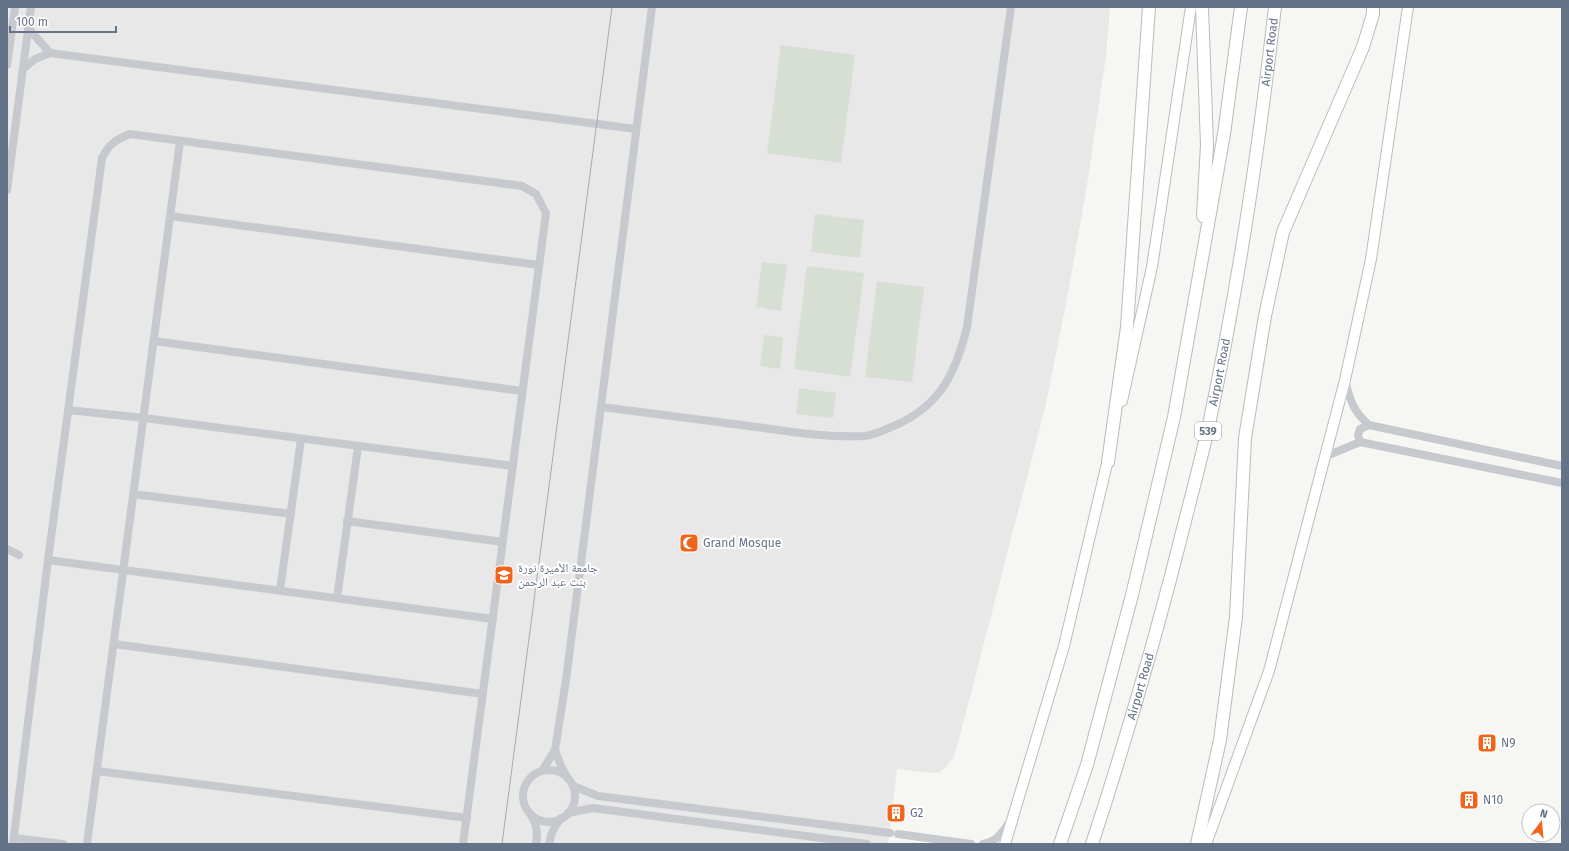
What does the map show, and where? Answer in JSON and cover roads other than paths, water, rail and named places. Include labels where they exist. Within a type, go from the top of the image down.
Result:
[{"type":"highway","points":[[1108,462],[1127,327],[1149,7]]},
{"type":"highway","points":[[1199,277],[1207,146],[1202,7]]},
{"type":"highway","points":[[1060,844],[1087,765],[1132,595],[1174,417],[1224,134],[1241,7]]},
{"type":"highway","name":"Airport Road","points":[[1092,844],[1118,766],[1169,586],[1208,430],[1238,274],[1263,111],[1275,7]]},
{"type":"highway","points":[[1197,844],[1220,740],[1236,617],[1245,438],[1268,301],[1283,232],[1363,47],[1373,14],[1373,7]]},
{"type":"main road","points":[[1005,844],[1064,646],[1108,462],[1152,267],[1191,7]]},
{"type":"main road","points":[[1206,844],[1269,671],[1345,380],[1370,259],[1408,7]]},
{"type":"street","points":[[7,65],[14,7]]},
{"type":"street","points":[[7,190],[31,7]]},
{"type":"street","points":[[542,771],[555,750],[566,680],[652,7]]},
{"type":"street","points":[[602,407],[794,432],[835,436],[866,436],[903,422],[918,413],[930,402],[942,389],[954,371],[968,327],[1012,7]]},
{"type":"street","points":[[28,28],[50,53]]},
{"type":"street","points":[[23,69],[35,59],[50,53],[636,129]]},
{"type":"street","points":[[63,844],[13,841],[48,560],[102,158],[106,150],[115,140],[130,134],[522,186],[536,194],[546,213],[463,844]]},
{"type":"street","points":[[87,844],[180,141]]},
{"type":"street","points":[[170,216],[539,265]]},
{"type":"street","points":[[154,341],[522,391]]},
{"type":"street","points":[[1345,380],[1352,405],[1359,417],[1369,425],[1562,466]]},
{"type":"street","points":[[68,410],[144,418],[513,466]]},
{"type":"street","points":[[1360,442],[1358,435],[1360,429],[1369,425]]},
{"type":"street","points":[[280,590],[301,439]]},
{"type":"street","points":[[1324,457],[1360,442],[1562,483]]},
{"type":"street","points":[[337,598],[358,446]]},
{"type":"street","points":[[133,494],[291,514]]},
{"type":"street","points":[[347,521],[503,542]]},
{"type":"street","points":[[7,549],[19,555],[7,556]]},
{"type":"street","points":[[48,560],[493,619]]},
{"type":"street","points":[[114,644],[483,694]]},
{"type":"street","points":[[555,750],[561,766],[571,783],[574,800],[568,813]]},
{"type":"street","points":[[536,844],[537,836],[535,822],[524,803],[524,787],[534,774],[549,770],[556,771],[571,783],[598,796],[971,844]]},
{"type":"street","points":[[97,771],[466,818]]},
{"type":"street","points":[[549,844],[550,834],[554,826],[561,818],[568,813],[593,808],[867,844]]},
{"type":"street","points":[[983,844],[994,841],[1002,834],[1014,814]]},
{"type":"street","points":[[531,815],[547,821],[561,818]]},
{"type":"street","points":[[907,844],[911,836]]},
{"type":"tram line","points":[[502,844],[612,7]]},
{"type":"place","name":"Grand Mosque","points":[[689,543]]},
{"type":"place","name":"جامعة الأميرة نورة بنت عبد الرحمن","points":[[504,575]]},
{"type":"place","name":"N9","points":[[1487,743]]},
{"type":"place","name":"N10","points":[[1469,800]]},
{"type":"place","name":"G2","points":[[896,813]]}]
